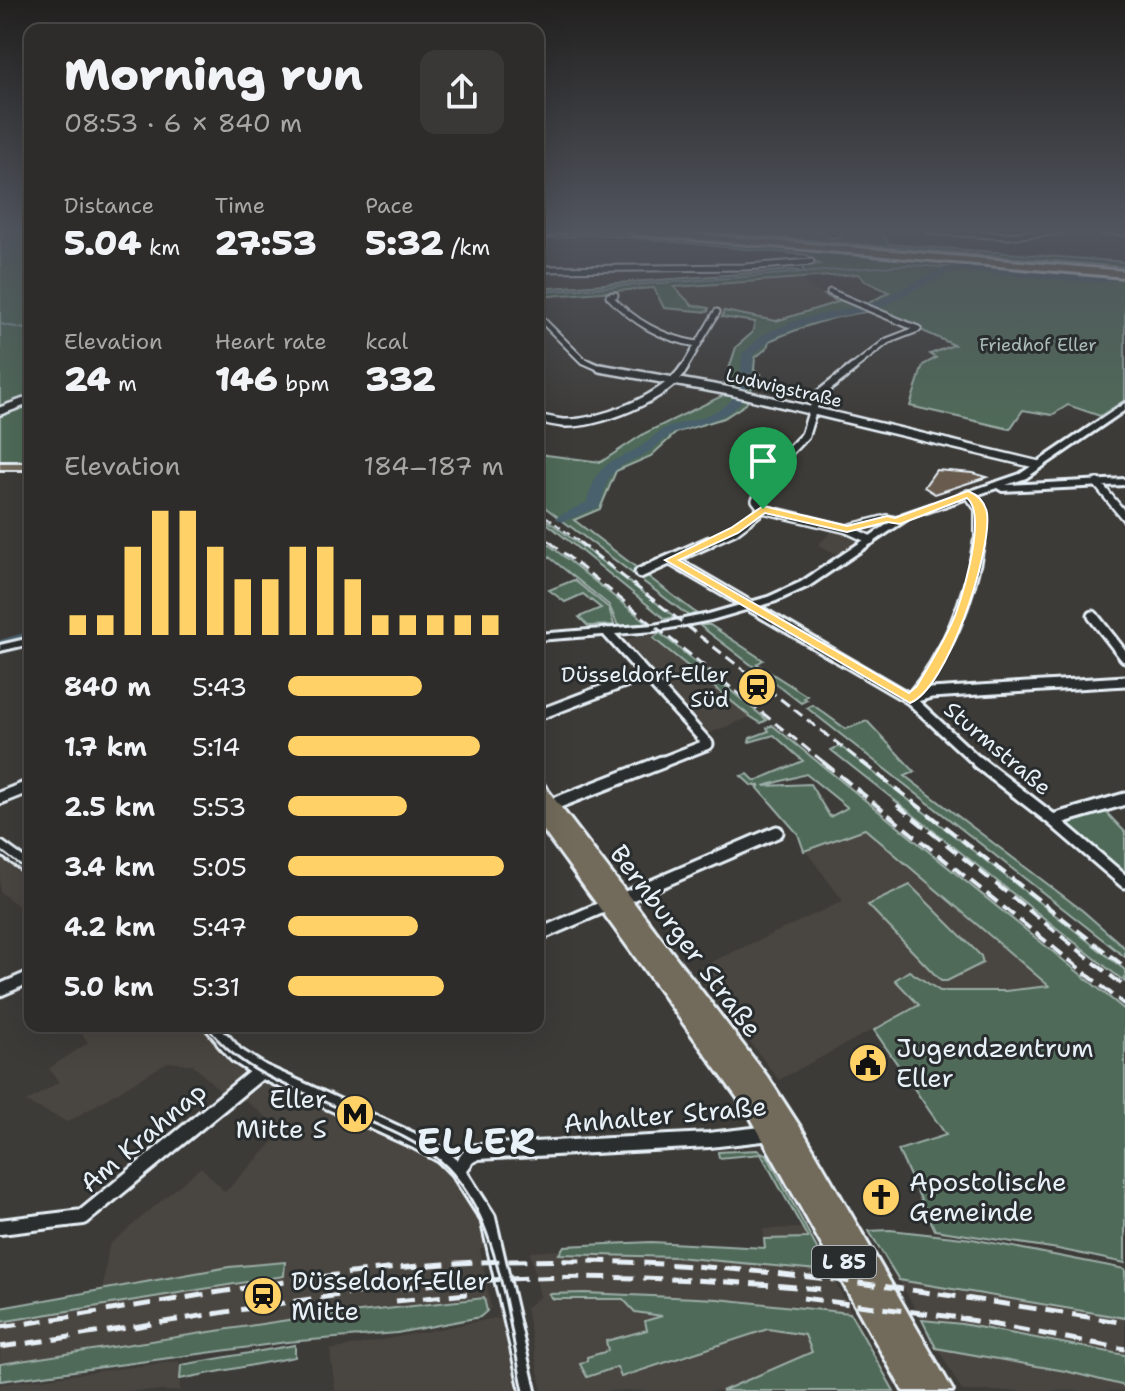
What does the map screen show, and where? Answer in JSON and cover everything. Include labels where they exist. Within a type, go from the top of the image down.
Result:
[{"type":"main road","points":[[544,630],[608,633],[654,628],[752,606],[805,584],[896,521],[1030,472],[1125,406]]},
{"type":"main road","points":[[0,469],[24,469]]},
{"type":"main road","points":[[1030,472],[1068,485]]},
{"type":"main road","points":[[983,489],[1125,482]]},
{"type":"main road","points":[[544,637],[590,633]]},
{"type":"main road","points":[[0,648],[24,642]]},
{"type":"main road","name":"Bernburger Straße","points":[[544,812],[780,1130]]},
{"type":"main road","name":"L 85","points":[[780,1130],[916,1391]]},
{"type":"main road","name":"L 85","points":[[780,1130],[941,1391]]},
{"type":"street","points":[[610,296],[641,326],[665,337],[697,344]]},
{"type":"street","points":[[840,296],[918,329],[887,341],[817,396],[805,435],[773,468],[756,500],[763,509],[847,529],[871,540]]},
{"type":"street","points":[[544,419],[583,422],[613,415],[676,381],[717,312]]},
{"type":"street","name":"Ludwigstraße","points":[[544,322],[587,363],[618,374],[734,392],[1039,465]]},
{"type":"street","points":[[0,411],[24,402]]},
{"type":"street","points":[[1097,483],[1125,517]]},
{"type":"street","name":"Sturmstraße","points":[[968,494],[979,502],[981,512],[979,543],[961,615],[922,689],[910,699],[990,773],[1053,820],[1125,882]]},
{"type":"street","points":[[640,573],[734,531],[763,509]]},
{"type":"street","points":[[847,529],[887,519],[896,521]]},
{"type":"street","points":[[671,560],[910,699],[931,693],[1125,681]]},
{"type":"street","points":[[1093,616],[1125,657]]},
{"type":"street","points":[[544,808],[708,744],[608,633]]},
{"type":"street","points":[[544,713],[643,675]]},
{"type":"street","points":[[0,798],[24,788]]},
{"type":"street","points":[[1053,820],[1125,799]]},
{"type":"street","points":[[544,932],[777,832]]},
{"type":"street","points":[[0,847],[24,865]]},
{"type":"street","points":[[0,990],[24,980]]},
{"type":"street","points":[[216,1032],[236,1055],[261,1071],[412,1139],[443,1156],[458,1171],[488,1218],[528,1391]]},
{"type":"street","name":"Am Krahnap","points":[[0,1227],[83,1217],[261,1071]]},
{"type":"street","name":"Anhalter Straße","points":[[458,1171],[468,1157],[477,1152],[709,1140],[780,1130]]},
{"type":"shaded area","points":[[682,296],[827,296],[839,302],[776,321],[692,305]]},
{"type":"shaded area","points":[[834,529],[857,534],[862,541],[842,557],[818,545]]},
{"type":"shaded area","points":[[650,635],[751,717],[710,733],[699,732],[623,640]]},
{"type":"shaded area","points":[[867,814],[1093,997],[931,998],[779,1080],[694,970],[843,901],[800,843]]},
{"type":"shaded area","points":[[0,854],[24,872],[24,910],[0,892]]},
{"type":"shaded area","points":[[81,1032],[207,1032],[233,1060],[405,1142],[441,1163],[462,1188],[478,1215],[487,1245],[480,1249],[491,1308],[467,1316],[0,1378],[0,1308],[102,1292],[109,1245],[201,1167],[225,1192],[284,1131],[238,1095],[221,1092],[193,1065],[168,1062],[68,1122],[26,1102],[59,1082],[49,1068],[88,1043]]},
{"type":"shaded area","points":[[806,1228],[870,1346],[853,1343],[893,1391],[542,1391],[526,1308],[540,1296],[530,1252],[560,1250],[564,1246],[651,1242],[765,1248],[763,1229]]},
{"type":"shaded area","points":[[890,1254],[1125,1291],[1125,1391],[962,1391],[899,1280]]},
{"type":"shaded area","points":[[496,1318],[502,1321],[517,1391],[335,1391],[330,1350]]},
{"type":"shaded area","points":[[179,1361],[180,1391],[0,1391],[0,1384]]},
{"type":"green space","points":[[0,296],[24,296],[24,401],[0,410]]},
{"type":"green space","name":"Friedhof Eller","points":[[658,296],[683,296],[692,305],[709,308],[708,312],[664,308]]},
{"type":"green space","points":[[827,296],[838,296],[872,311],[819,322],[769,341],[767,348],[755,358],[754,370],[761,374],[754,379],[750,394],[723,388],[736,347],[752,333],[755,322],[722,317],[724,311],[776,321],[838,302]]},
{"type":"green space","name":"Friedhof Eller","points":[[882,296],[1125,296],[1125,400],[1100,416],[1068,405],[1052,415],[1023,410],[1010,429],[910,406],[923,365],[936,358],[930,354],[954,345],[865,305]]},
{"type":"green space","points":[[730,392],[749,397],[746,404],[724,418],[677,432],[651,456],[616,471],[600,509],[574,520],[696,613],[689,616],[544,507],[544,455],[601,462],[645,433]]},
{"type":"green space","points":[[24,403],[24,462],[0,462],[0,413]]},
{"type":"green space","points":[[544,518],[675,617],[665,619],[544,521]]},
{"type":"green space","points":[[544,541],[647,623],[618,626],[609,605],[544,553]]},
{"type":"green space","points":[[574,580],[609,608],[614,625],[588,626],[579,617],[601,608],[583,594],[565,602],[549,590]]},
{"type":"green space","points":[[699,625],[710,625],[763,660],[757,664],[807,696],[804,698],[807,700],[801,703]]},
{"type":"green space","points":[[660,633],[767,720],[761,723],[751,717],[653,638]]},
{"type":"green space","points":[[813,705],[846,729],[867,721],[915,772],[905,776],[1083,911],[1125,948],[1125,957],[807,708]]},
{"type":"green space","points":[[772,725],[1125,1010],[1125,1263],[935,1230],[898,1150],[946,1135],[874,1030],[919,1005],[895,980],[909,971],[940,991],[1005,991],[1049,986],[865,829],[804,851],[798,834],[757,787],[760,786],[751,785],[741,776],[748,774],[755,781],[803,761],[774,735],[749,742],[750,738],[769,731],[767,728]],"holes":[[[806,774],[847,807],[830,817],[810,784],[764,786]]]},
{"type":"green space","points":[[840,746],[1125,970],[1125,982],[831,750]]},
{"type":"green space","points":[[1103,809],[1125,832],[1125,876],[1063,824],[1064,819]]},
{"type":"green space","points":[[910,885],[981,956],[983,963],[941,981],[868,905]]},
{"type":"green space","points":[[757,1150],[767,1155],[829,1271],[676,1257],[559,1254],[564,1246],[651,1242],[765,1248],[764,1239],[808,1238],[761,1154],[719,1158],[718,1152]]},
{"type":"green space","points":[[890,1230],[972,1239],[1125,1269],[1125,1318],[899,1280],[869,1231]]},
{"type":"green space","points":[[285,1262],[284,1276],[0,1322],[0,1308],[229,1267]]},
{"type":"green space","points":[[549,1294],[718,1299],[850,1313],[894,1391],[722,1391],[812,1352],[805,1335],[768,1329],[621,1377],[617,1367],[587,1377],[580,1364],[587,1361],[587,1357],[608,1351],[606,1341],[647,1330],[645,1321],[662,1316],[635,1312],[623,1299],[553,1299]]},
{"type":"green space","points":[[484,1298],[487,1311],[480,1317],[397,1333],[287,1342],[0,1381],[0,1364],[288,1320]]},
{"type":"green space","points":[[922,1320],[962,1324],[1125,1355],[1125,1386],[1065,1371],[936,1348]]},
{"type":"green space","points":[[295,1345],[295,1357],[180,1379],[181,1365]]},
{"type":"building","points":[[936,470],[987,477],[935,494],[924,487]]},
{"type":"waterway","points":[[562,518],[594,504],[601,478],[610,467],[650,446],[666,432],[716,416],[739,399],[745,384],[748,354],[768,336],[804,321],[876,306],[892,296]]},
{"type":"waterway","points":[[0,324],[24,329]]},
{"type":"waterway","points":[[0,645],[24,638]]},
{"type":"tram line","points":[[0,850],[24,868]]},
{"type":"tram line","points":[[211,1032],[220,1042]]},
{"type":"tram line","points":[[220,1042],[242,1061],[269,1077],[428,1151],[460,1183],[476,1208],[498,1268],[523,1391]]},
{"type":"railway","points":[[544,515],[582,544]]},
{"type":"railway","points":[[544,537],[553,544]]},
{"type":"railway","points":[[550,542],[826,764]]},
{"type":"railway","points":[[579,542],[864,764]]},
{"type":"railway","points":[[823,762],[1125,1005]]},
{"type":"railway","points":[[862,762],[1125,967]]},
{"type":"railway","points":[[897,805],[1125,987]]},
{"type":"railway","points":[[0,1327],[360,1272],[480,1262],[561,1261],[642,1263],[804,1276],[1125,1323]]},
{"type":"railway","points":[[0,1347],[296,1301],[475,1281],[561,1277],[648,1278],[820,1289]]},
{"type":"railway","points":[[396,1301],[467,1294]]},
{"type":"railway","points":[[803,1298],[969,1319]]},
{"type":"railway","points":[[959,1318],[1125,1349]]},
{"type":"place","name":"Düsseldorf-Eller Süd","points":[[757,687]]},
{"type":"place","name":"Jugendzentrum Eller","points":[[868,1063]]},
{"type":"place","name":"Eller Mitte S","points":[[355,1114]]},
{"type":"place","name":"Apostolische Gemeinde","points":[[881,1197]]},
{"type":"place","name":"Düsseldorf-Eller Mitte","points":[[263,1296]]},
{"type":"district","name":"ELLER","points":[[477,1141]]},
{"type":"route","points":[[968,494],[979,502],[979,543],[961,615],[922,689],[910,699],[671,560],[734,531],[763,509],[847,529],[887,519],[896,521],[968,494]]}]
